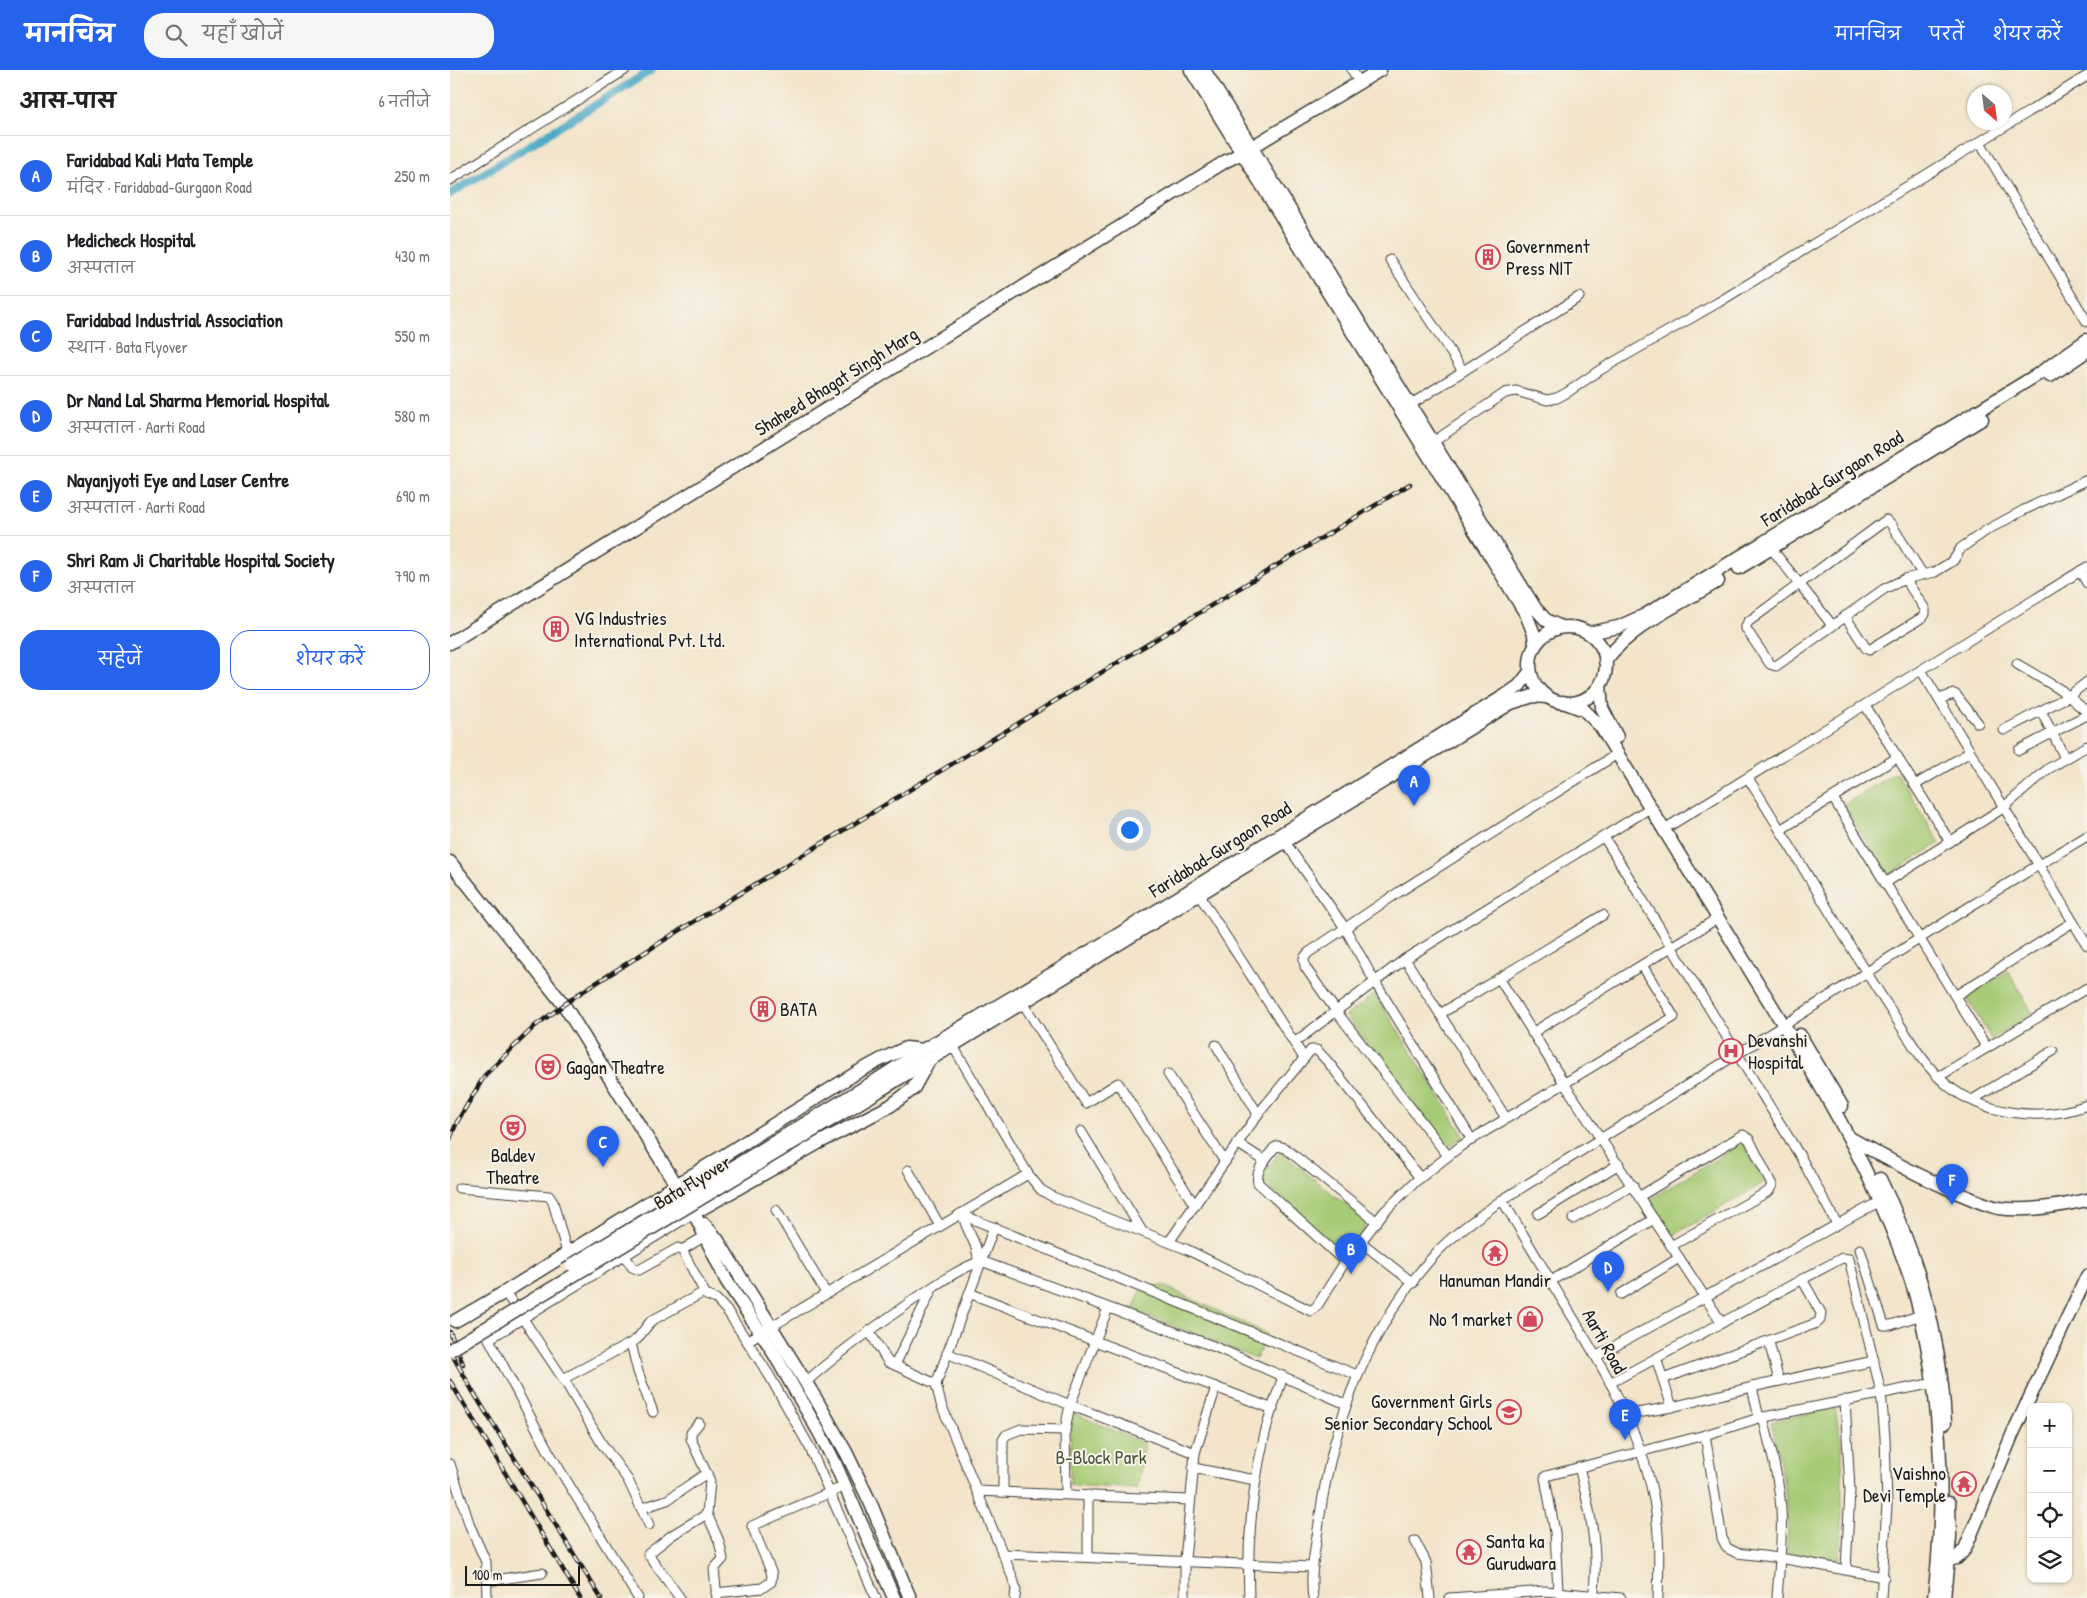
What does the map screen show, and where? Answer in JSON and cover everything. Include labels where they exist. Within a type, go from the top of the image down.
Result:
[{"type":"street","points":[[450,180],[625,70]]},
{"type":"street","points":[[1191,70],[1247,150],[1410,405],[1535,608],[1546,620],[1561,628]]},
{"type":"street","points":[[1204,70],[1247,150],[1526,614],[1536,645]]},
{"type":"street","points":[[1352,70],[1359,82]]},
{"type":"street","name":"Shaheed Bhagat Singh Marg","points":[[450,643],[1217,166],[1380,70]]},
{"type":"street","points":[[1433,442],[1505,394],[1516,391],[1547,400],[1557,398],[1568,392],[1600,370],[1719,302],[2087,76]]},
{"type":"street","points":[[1980,142],[2087,322]]},
{"type":"street","points":[[1390,260],[1463,371]]},
{"type":"street","points":[[1410,405],[1579,297]]},
{"type":"street","name":"Faridabad-Gurgaon Road","points":[[1590,634],[1618,627],[1645,615],[2043,371],[2087,340]]},
{"type":"street","points":[[2071,351],[2087,350]]},
{"type":"street","name":"Faridabad-Gurgaon Road","points":[[1605,661],[1614,648],[1642,627],[2050,376],[2087,350]]},
{"type":"street","points":[[2050,376],[2087,362]]},
{"type":"street","points":[[1923,575],[1891,524],[1886,520],[1746,626],[1770,664],[1776,666],[1884,589],[1905,579],[1923,575],[1935,572],[1953,561],[1961,548],[1987,530],[2087,480]]},
{"type":"street","points":[[1771,548],[1832,625]]},
{"type":"street","points":[[1670,825],[2084,569],[2087,583]]},
{"type":"street","points":[[1845,616],[1869,650],[1923,617],[1925,609],[1905,579]]},
{"type":"street","points":[[1937,1382],[1921,1316],[1885,1199],[1788,1023],[1608,723],[1602,708],[1600,686],[1605,672],[1605,661],[1599,643],[1590,634],[1575,628],[1561,628],[1546,634],[1536,645],[1530,658],[1530,672],[1536,686],[1548,697],[1584,710],[1592,716],[1617,754],[1718,918],[1788,1023],[1848,1115],[1917,1267],[1931,1317],[1937,1382],[1944,1598]]},
{"type":"street","points":[[2017,664],[2069,696],[2087,714],[2019,750]]},
{"type":"street","points":[[1921,670],[2087,945]]},
{"type":"street","name":"Faridabad-Gurgaon Road","points":[[950,1041],[1023,1003],[1506,695],[1519,686],[1530,672]]},
{"type":"street","points":[[2004,730],[2069,696],[2087,682]]},
{"type":"street","points":[[1563,702],[1576,702],[1589,696],[1600,686]]},
{"type":"street","points":[[1939,699],[1955,694],[1978,723]]},
{"type":"street","name":"Faridabad-Gurgaon Road","points":[[950,1041],[1197,891],[1286,842],[1511,702],[1533,696],[1548,697]]},
{"type":"street","points":[[1865,705],[1950,842]]},
{"type":"street","points":[[2041,711],[2066,758]]},
{"type":"street","points":[[1885,883],[2003,808],[2048,770],[2087,746]]},
{"type":"street","points":[[1915,786],[1970,752]]},
{"type":"street","points":[[1448,1156],[1336,1011],[1305,967],[1304,958],[1399,892],[1617,754]]},
{"type":"street","points":[[1780,830],[1898,758]]},
{"type":"street","points":[[1748,778],[1867,972],[1919,1053],[1938,1077],[1954,1090],[1988,1106],[2024,1113],[2059,1112],[2087,1106]]},
{"type":"street","points":[[1832,798],[1987,1048]]},
{"type":"street","points":[[1294,1043],[1406,959],[1650,808]]},
{"type":"street","points":[[1313,1598],[1313,1567],[1326,1474],[1346,1404],[1357,1375],[1389,1315],[1444,1246],[1460,1231],[1502,1200],[2087,836]]},
{"type":"street","points":[[1604,837],[1800,1156],[1837,1224]]},
{"type":"street","points":[[1286,842],[1346,928],[1375,982],[1472,1140]]},
{"type":"street","points":[[450,862],[564,1005],[694,1213],[726,1280],[806,1382],[847,1454],[871,1504],[910,1598]]},
{"type":"street","points":[[1197,891],[1304,1058]]},
{"type":"street","points":[[1440,1014],[1602,915]]},
{"type":"street","points":[[1532,1033],[1718,918]]},
{"type":"street","points":[[1955,996],[2073,922]]},
{"type":"street","points":[[1406,959],[1506,1118]]},
{"type":"street","points":[[950,1041],[1028,1174],[1040,1190],[1053,1197],[1186,1249],[1308,1312],[1314,1310],[1345,1262],[1377,1222],[1420,1178],[1448,1156],[1506,1118],[1674,1017],[1642,965]]},
{"type":"street","points":[[1499,978],[1564,1083],[1633,1185],[1722,1323]]},
{"type":"street","points":[[1938,1077],[2087,988]]},
{"type":"street","points":[[1023,1003],[1086,1103],[1118,1083],[1194,1206]]},
{"type":"street","name":"Bata Flyover","points":[[450,1350],[950,1041]]},
{"type":"street","points":[[1216,1045],[1258,1114]]},
{"type":"street","points":[[455,1321],[880,1060],[906,1048],[926,1055],[913,1089],[890,1106],[811,1147],[694,1213],[489,1339],[549,1452],[638,1598]]},
{"type":"street","points":[[1170,1242],[1258,1114],[1311,1050],[1317,1050],[1420,1178]]},
{"type":"street","points":[[1972,1100],[2053,1051]]},
{"type":"street","points":[[1168,1074],[1225,1162]]},
{"type":"street","name":"Bata Flyover","points":[[450,1339],[875,1088]]},
{"type":"street","points":[[1081,1131],[1142,1231]]},
{"type":"street","points":[[1640,1196],[1739,1137],[1743,1135],[1749,1139],[1772,1185],[1769,1191],[1671,1246]]},
{"type":"street","points":[[1850,1138],[1929,1181],[1978,1202],[2000,1208],[2050,1206],[2087,1200]]},
{"type":"street","points":[[1237,1143],[1265,1161]]},
{"type":"street","points":[[1345,1262],[1258,1183],[1257,1175],[1274,1148],[1278,1146],[1285,1148],[1377,1222]]},
{"type":"street","points":[[1538,1214],[1619,1164]]},
{"type":"street","points":[[908,1170],[940,1226]]},
{"type":"street","points":[[746,1341],[1028,1174]]},
{"type":"street","points":[[1573,1219],[1633,1185]]},
{"type":"street","points":[[459,1188],[549,1196],[553,1202],[567,1253]]},
{"type":"street","points":[[1596,1356],[1885,1199]]},
{"type":"street","name":"Aarti Road","points":[[1502,1200],[1596,1356],[1626,1415],[1650,1482],[1657,1522],[1659,1536],[1658,1598]]},
{"type":"street","points":[[776,1210],[826,1293]]},
{"type":"street","points":[[694,1213],[717,1239],[766,1329],[845,1486],[894,1598]]},
{"type":"street","points":[[962,1214],[1357,1375]]},
{"type":"street","points":[[962,1214],[965,1225],[978,1249],[980,1261]]},
{"type":"street","points":[[1551,1281],[1654,1219]]},
{"type":"street","points":[[994,1228],[980,1261],[936,1384],[941,1404],[1016,1589],[1015,1598]]},
{"type":"street","points":[[625,1256],[632,1267],[638,1270],[678,1248],[682,1250],[705,1236]]},
{"type":"street","points":[[1361,1242],[1413,1283]]},
{"type":"street","points":[[1860,1249],[1884,1325],[1891,1325],[1921,1316]]},
{"type":"street","points":[[682,1250],[706,1295],[716,1299],[728,1312],[769,1375],[809,1446],[876,1598]]},
{"type":"street","points":[[1621,1294],[1679,1258]]},
{"type":"street","points":[[1610,1383],[1842,1258],[1849,1259],[1881,1392],[1885,1437],[1887,1505],[1884,1577],[1881,1598]]},
{"type":"street","points":[[806,1382],[836,1355],[934,1285],[980,1261],[1213,1346],[1346,1404]]},
{"type":"street","points":[[1943,1561],[1957,1558],[1965,1550],[2013,1433],[2087,1276]]},
{"type":"street","points":[[1663,1379],[1769,1342],[1820,1320],[1821,1313],[1802,1279]]},
{"type":"street","points":[[895,1365],[934,1285]]},
{"type":"street","points":[[505,1292],[563,1379],[602,1444],[628,1480],[649,1525]]},
{"type":"street","points":[[563,1379],[631,1343],[637,1339],[651,1321],[704,1292]]},
{"type":"street","points":[[969,1293],[1273,1409]]},
{"type":"street","points":[[1066,1494],[1065,1430],[1070,1405],[1108,1308]]},
{"type":"street","points":[[869,1331],[888,1362],[936,1384]]},
{"type":"street","points":[[1769,1342],[1780,1381]]},
{"type":"street","points":[[631,1343],[638,1372],[653,1412]]},
{"type":"street","points":[[947,1353],[1070,1405],[1195,1453]]},
{"type":"street","points":[[1656,1358],[1672,1407]]},
{"type":"street","points":[[1626,1415],[1672,1407],[1874,1361]]},
{"type":"street","points":[[1248,1598],[1248,1564],[1255,1480],[1264,1436],[1283,1376]]},
{"type":"street","points":[[1558,1592],[1555,1532],[1545,1477],[1639,1450],[1705,1435],[1761,1418],[1937,1382]]},
{"type":"street","points":[[1185,1598],[1185,1560],[1189,1500],[1195,1453],[1216,1387]]},
{"type":"street","points":[[1752,1388],[1780,1494],[1782,1534],[1777,1598]]},
{"type":"street","points":[[1845,1400],[1850,1490],[1846,1570]]},
{"type":"street","points":[[699,1423],[692,1432],[691,1439],[707,1473],[711,1490],[707,1514],[719,1542],[723,1559],[714,1569],[716,1596],[768,1585],[773,1579],[752,1526],[845,1486]]},
{"type":"street","points":[[1003,1492],[1004,1440],[1006,1435],[1021,1429],[1065,1430]]},
{"type":"street","points":[[1705,1435],[1724,1544],[1731,1551],[1884,1577]]},
{"type":"street","points":[[450,1464],[470,1526],[482,1551],[488,1581],[487,1598]]},
{"type":"street","points":[[1579,1467],[1592,1524],[1596,1556],[1593,1597]]},
{"type":"street","points":[[1193,1468],[1255,1480]]},
{"type":"street","points":[[642,1508],[667,1500],[707,1473]]},
{"type":"street","points":[[977,1491],[1189,1500]]},
{"type":"street","points":[[1088,1495],[1088,1557]]},
{"type":"street","points":[[680,1598],[648,1554],[672,1535],[707,1514]]},
{"type":"street","points":[[1415,1541],[1426,1562],[1430,1598]]},
{"type":"street","points":[[1002,1554],[1185,1560],[1313,1567]]},
{"type":"street","points":[[1934,1598],[1943,1561]]},
{"type":"street","points":[[488,1581],[542,1574]]},
{"type":"street","points":[[1449,1598],[1528,1592],[1558,1592],[1593,1597],[1621,1598]]},
{"type":"green space","points":[[1896,772],[1940,843],[1887,876],[1844,805]]},
{"type":"green space","points":[[2008,971],[2033,1014],[1991,1039],[1966,996]]},
{"type":"green space","points":[[1375,994],[1464,1136],[1447,1148],[1346,1016]]},
{"type":"green space","points":[[1743,1143],[1765,1182],[1672,1236],[1650,1199]]},
{"type":"green space","points":[[1280,1152],[1369,1223],[1344,1256],[1259,1179]]},
{"type":"green space","points":[[1143,1285],[1164,1286],[1267,1334],[1256,1359],[1133,1310]]},
{"type":"green space","points":[[1835,1407],[1842,1448],[1842,1528],[1839,1560],[1787,1552],[1786,1503],[1779,1455],[1771,1422]]},
{"type":"green space","name":"B-Block Park","points":[[1071,1412],[1145,1444],[1137,1489],[1070,1485]]},
{"type":"waterway","points":[[450,194],[652,70]]},
{"type":"railway","points":[[450,1139],[457,1122],[485,1075],[535,1026],[577,995],[1410,484]]},
{"type":"railway","points":[[450,1332],[463,1364]]},
{"type":"railway","points":[[450,1351],[472,1390],[601,1598]]},
{"type":"railway","points":[[450,1381],[580,1598]]},
{"type":"place","name":"Government Press NIT","points":[[1488,257]]},
{"type":"place","name":"VG Industries International Pvt. Ltd.","points":[[556,629]]},
{"type":"place","name":"Faridabad Kali Mata Temple","points":[[1414,806]]},
{"type":"place","name":"BATA","points":[[763,1009]]},
{"type":"place","name":"Devanshi Hospital","points":[[1731,1051]]},
{"type":"place","name":"Gagan Theatre","points":[[548,1067]]},
{"type":"place","name":"Baldev Theatre","points":[[513,1128]]},
{"type":"place","name":"Faridabad Industrial Association","points":[[603,1167]]},
{"type":"place","name":"Shri Ram Ji Charitable Hospital Society","points":[[1952,1205]]},
{"type":"place","name":"Hanuman Mandir","points":[[1495,1253]]},
{"type":"place","name":"Medicheck Hospital","points":[[1351,1274]]},
{"type":"place","name":"Dr Nand Lal Sharma Memorial Hospital","points":[[1608,1292]]},
{"type":"place","name":"No 1 market","points":[[1530,1319]]},
{"type":"place","name":"Government Girls Senior Secondary School","points":[[1509,1412]]},
{"type":"place","name":"Nayanjyoti Eye and Laser Centre","points":[[1625,1440]]},
{"type":"place","name":"Vaishno Devi Temple","points":[[1964,1484]]},
{"type":"place","name":"Santa ka Gurudwara","points":[[1469,1552]]}]
